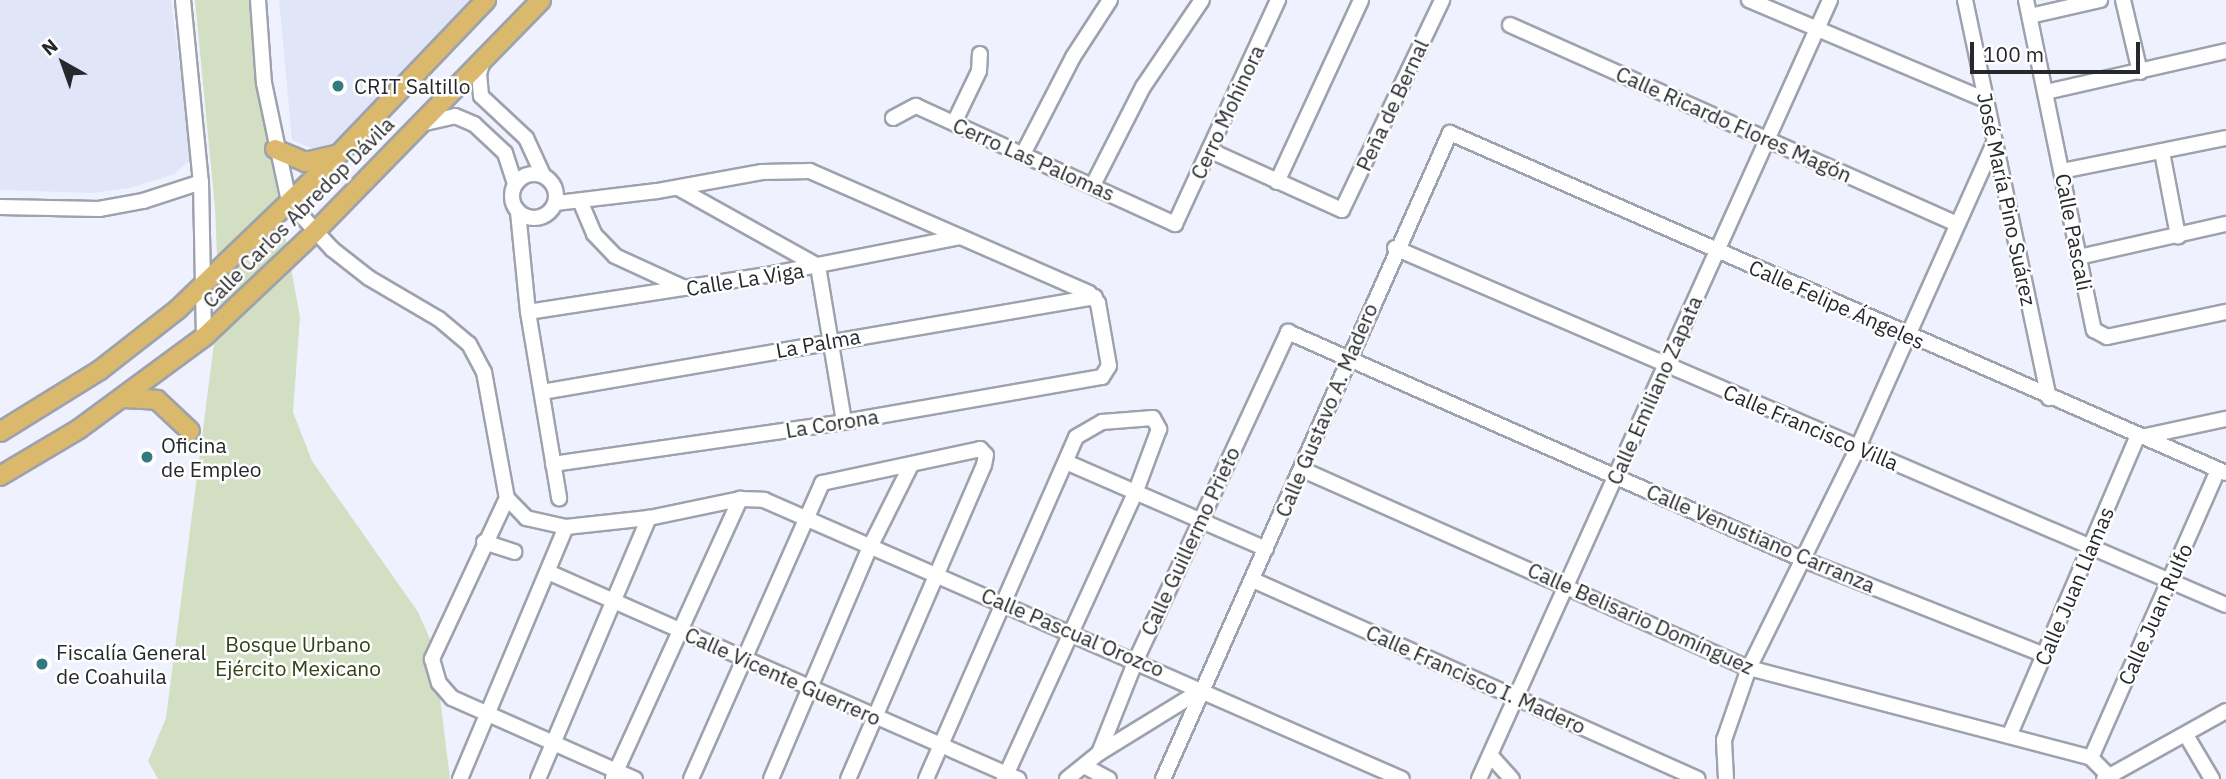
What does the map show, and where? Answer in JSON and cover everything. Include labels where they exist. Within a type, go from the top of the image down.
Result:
[{"type":"main road","name":"Calle Carlos Abredop Dávila","points":[[0,432],[100,370],[206,284],[339,154],[486,0]]},
{"type":"main road","name":"Calle Carlos Abredop Dávila","points":[[0,476],[123,398],[204,337],[314,233],[541,0]]},
{"type":"main road","points":[[275,149],[305,162],[339,154]]},
{"type":"main road","points":[[123,398],[157,400],[190,431]]},
{"type":"street","points":[[183,0],[201,182],[206,284],[204,337]]},
{"type":"street","points":[[258,0],[275,149],[289,202],[314,233],[369,278],[439,319],[469,344],[484,372],[507,498],[526,518],[566,527],[649,518],[740,499]]},
{"type":"street","points":[[1023,154],[1073,57],[1110,0]]},
{"type":"street","points":[[1093,185],[1143,87],[1202,0]]},
{"type":"street","name":"Cerro Mohinora","points":[[1175,224],[1278,0]]},
{"type":"street","points":[[1209,150],[1277,181],[1360,0]]},
{"type":"street","name":"Peña de Bernal","points":[[1277,181],[1342,210],[1442,0]]},
{"type":"street","points":[[1749,0],[1986,100]]},
{"type":"street","name":"Calle Emiliano Zapata","points":[[1479,779],[1830,0]]},
{"type":"street","name":"José María Pino Suárez","points":[[1965,0],[2049,398]]},
{"type":"street","name":"Calle Pascali","points":[[2026,0],[2094,330],[2100,335],[2226,312]]},
{"type":"street","points":[[2030,16],[2100,0]]},
{"type":"street","points":[[2123,0],[2140,72]]},
{"type":"street","name":"Calle Ricardo Flores Magón","points":[[1510,25],[1956,224]]},
{"type":"street","points":[[2046,92],[2226,51]]},
{"type":"street","points":[[954,123],[979,71],[980,54]]},
{"type":"street","points":[[485,57],[478,84],[491,108],[526,138],[542,175],[555,186],[556,204]]},
{"type":"street","name":"Cerro Las Palomas","points":[[893,118],[916,106],[1175,224]]},
{"type":"street","points":[[474,124],[491,108]]},
{"type":"street","points":[[419,124],[455,116],[474,124],[510,161],[515,184],[511,197],[518,212],[528,312],[559,498]]},
{"type":"street","name":"Calle Gustavo A. Madero","points":[[1163,779],[1253,580],[1395,248],[1450,133]]},
{"type":"street","name":"Calle Felipe Ángeles","points":[[1450,133],[2137,438],[2222,471]]},
{"type":"street","points":[[2062,171],[2226,138]]},
{"type":"street","points":[[1726,779],[1724,740],[1749,668],[1858,445],[1994,143]]},
{"type":"street","points":[[2162,152],[2178,236]]},
{"type":"street","points":[[518,212],[536,219],[556,204],[581,203],[678,188],[762,172],[810,171],[1094,297]]},
{"type":"street","points":[[515,184],[526,175],[542,175]]},
{"type":"street","points":[[0,207],[99,209],[143,201],[201,182]]},
{"type":"street","points":[[678,188],[818,266],[844,422]]},
{"type":"street","points":[[581,203],[594,234],[615,256],[686,289]]},
{"type":"street","points":[[2079,257],[2226,224]]},
{"type":"street","name":"Calle La Viga","points":[[528,312],[686,289],[960,237]]},
{"type":"street","name":"Calle Francisco Villa","points":[[1395,248],[1664,366],[1858,445],[2226,606]]},
{"type":"street","name":"La Palma","points":[[542,392],[830,340],[1094,297]]},
{"type":"street","name":"La Corona","points":[[553,464],[844,422],[1108,372],[1094,297]]},
{"type":"street","name":"Calle Venustiano Carranza","points":[[1288,332],[1802,559],[2044,655]]},
{"type":"street","name":"Calle Guillermo Prieto","points":[[1099,753],[1136,660],[1288,332]]},
{"type":"street","points":[[926,779],[1076,437],[1090,426],[1125,417],[1153,418],[1159,429],[1136,491],[1070,631],[1009,777]]},
{"type":"street","points":[[2137,438],[2226,419]]},
{"type":"street","name":"Calle Juan Llamas","points":[[2010,734],[2137,438]]},
{"type":"street","points":[[691,779],[809,517],[820,485],[828,479],[975,449],[984,451],[986,459],[848,779]]},
{"type":"street","points":[[1066,462],[1201,518],[1266,549]]},
{"type":"street","points":[[771,779],[871,545],[911,464]]},
{"type":"street","name":"Calle Belisario Domínguez","points":[[1301,469],[1749,668],[2010,734],[2091,758],[2109,778]]},
{"type":"street","name":"Calle Juan Rulfo","points":[[2091,758],[2222,471]]},
{"type":"street","points":[[507,498],[484,542],[432,659],[445,692],[485,714],[554,743],[614,775],[635,779]]},
{"type":"street","points":[[614,775],[678,629],[740,499]]},
{"type":"street","name":"Calle Pascual Orozco","points":[[740,499],[764,500],[809,517],[1204,689],[1402,779]]},
{"type":"street","points":[[538,779],[649,518]]},
{"type":"street","points":[[460,779],[485,714],[566,527]]},
{"type":"street","points":[[484,542],[514,552]]},
{"type":"street","name":"Calle Vicente Guerrero","points":[[548,572],[612,603],[746,657],[1009,777]]},
{"type":"street","name":"Calle Francisco I. Madero","points":[[1253,580],[1518,696],[1698,779]]},
{"type":"street","points":[[1078,774],[1099,753],[1204,689]]},
{"type":"street","points":[[2109,778],[2226,710]]},
{"type":"street","points":[[2186,735],[2211,779]]},
{"type":"street","points":[[1491,756],[1512,779]]},
{"type":"street","points":[[1078,774],[1109,779]]},
{"type":"shaded area","points":[[0,0],[171,0],[192,159],[174,174],[130,188],[92,193],[0,190]]},
{"type":"shaded area","name":"CRIT Saltillo","points":[[279,0],[473,0],[326,154],[292,140]]},
{"type":"green space","name":"Bosque Urbano Ejército Mexicano","points":[[195,0],[249,0],[258,88],[300,317],[293,412],[312,461],[418,612],[434,648],[450,779],[158,779],[148,761],[166,718],[219,304],[215,208]]},
{"type":"place","name":"CRIT Saltillo","points":[[338,86]]},
{"type":"place","name":"Oficina de Empleo","points":[[147,457]]},
{"type":"place","name":"Fiscalía General de Coahuila","points":[[42,664]]}]
